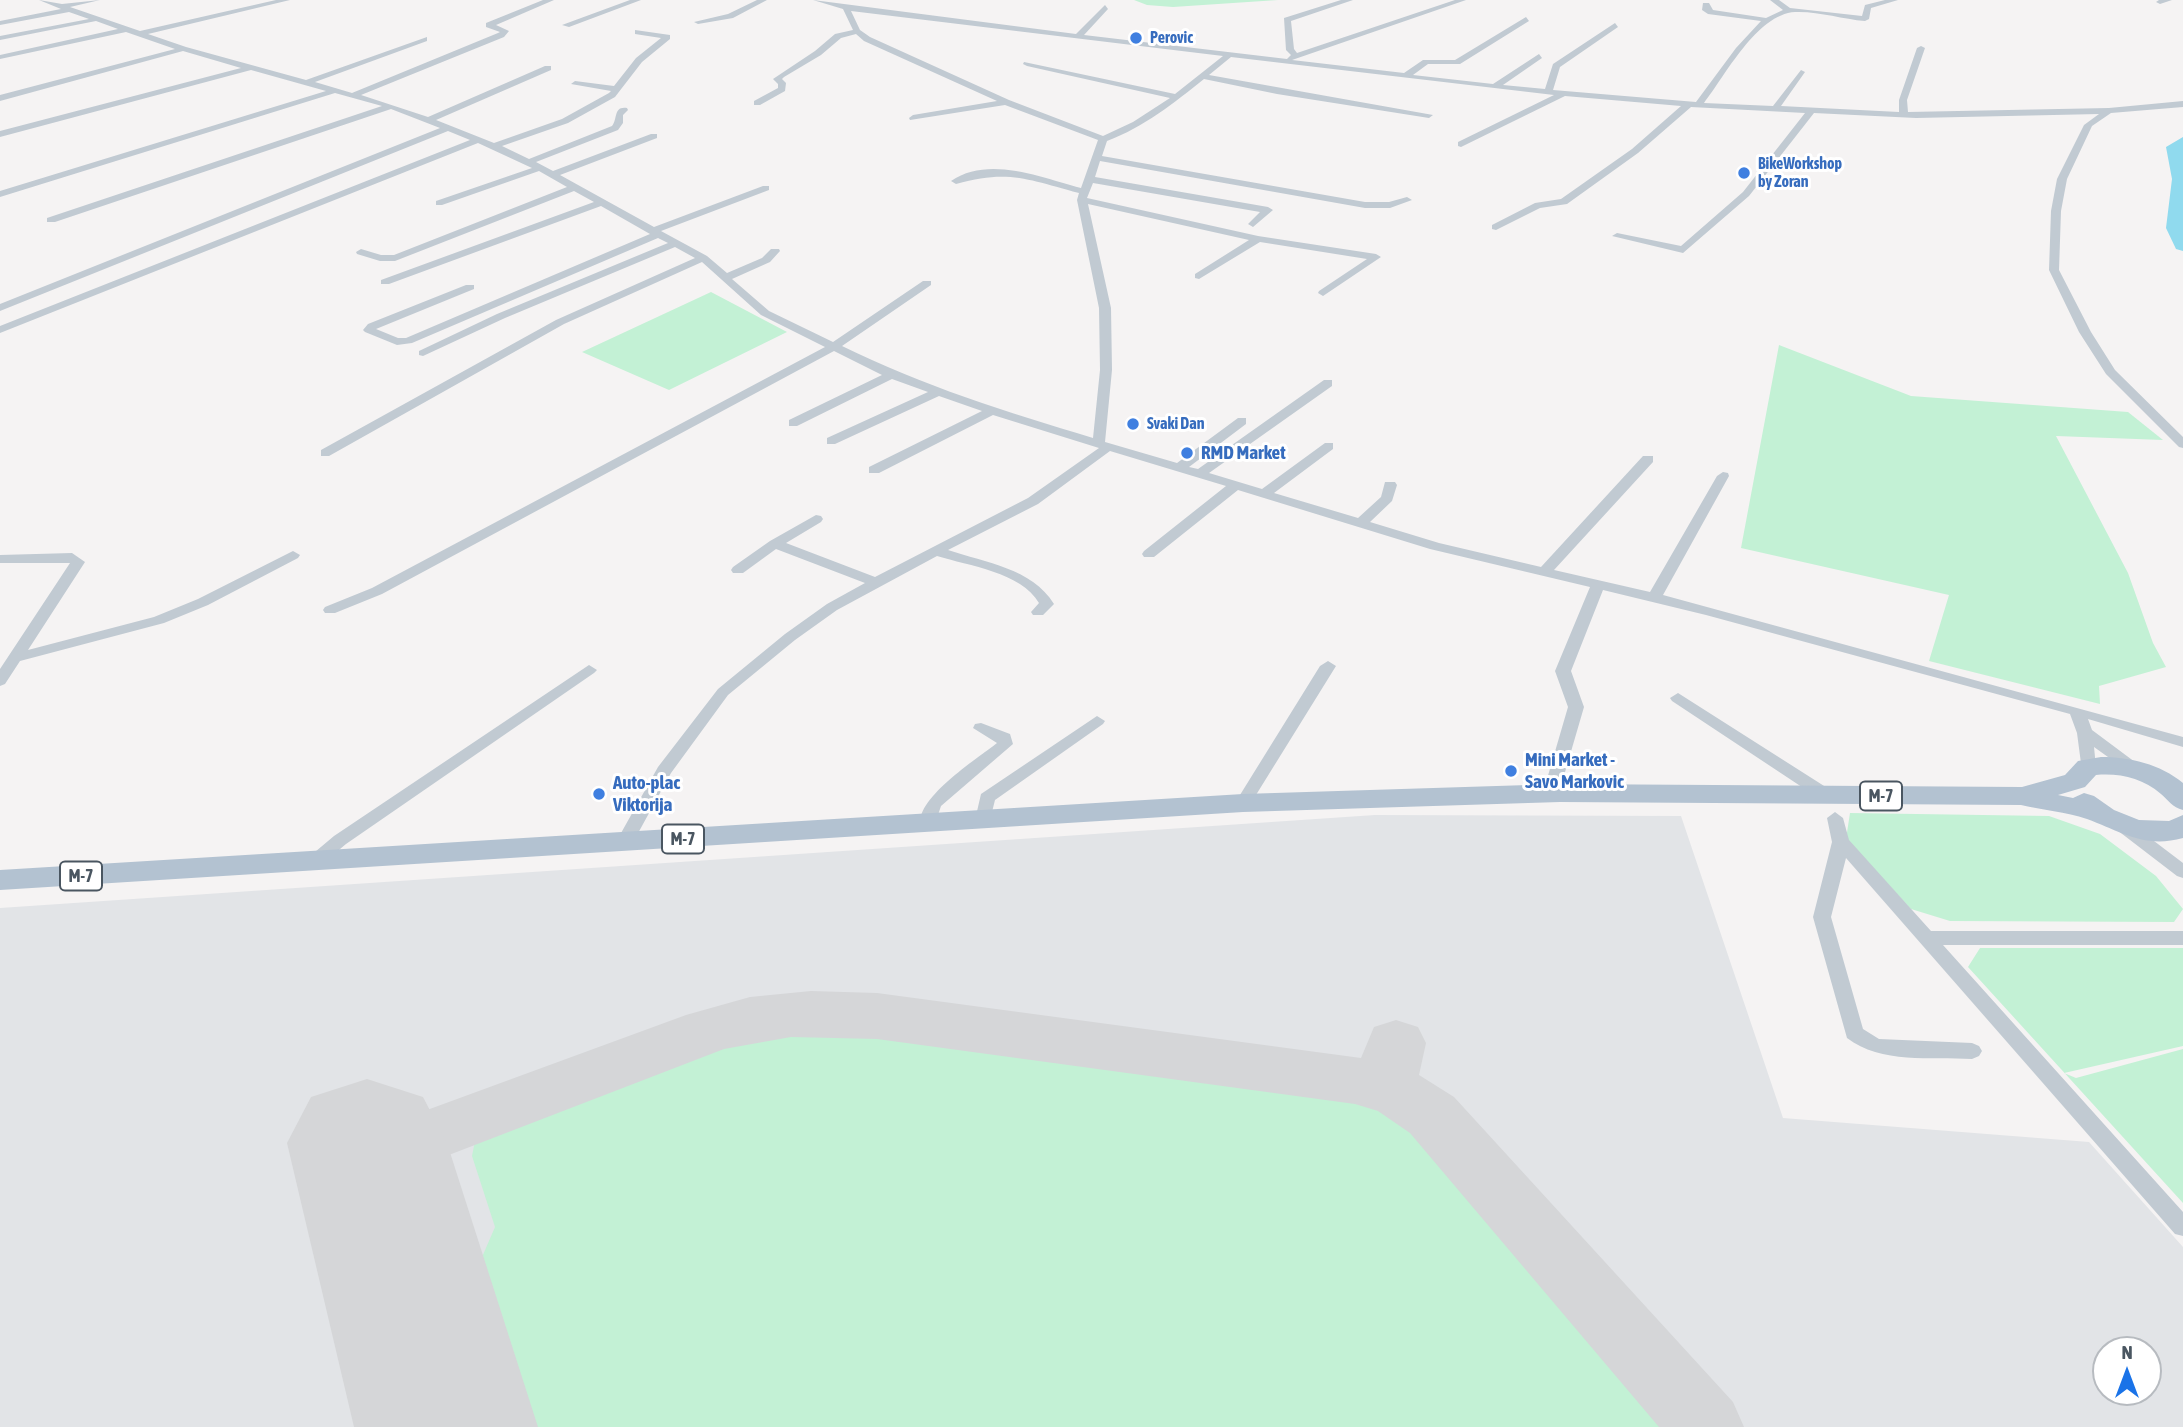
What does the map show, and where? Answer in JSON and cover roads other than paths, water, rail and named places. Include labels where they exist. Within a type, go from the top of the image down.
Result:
[{"type":"main road","name":"M-7","points":[[0,880],[1243,803],[1560,793],[1831,807],[2021,796],[2095,812],[2121,825],[2163,832],[2180,810],[2135,768],[2100,765],[2021,796]]},
{"type":"main road","name":"M-7","points":[[2082,774],[2077,792],[2095,812]]},
{"type":"street","points":[[0,23],[96,0]]},
{"type":"street","points":[[137,35],[286,0]]},
{"type":"street","points":[[353,95],[501,35],[505,31],[489,25],[550,0]]},
{"type":"street","points":[[566,25],[637,0]]},
{"type":"street","points":[[698,22],[730,16],[763,0]]},
{"type":"street","points":[[817,0],[846,8],[1495,87],[1693,105],[1904,114],[2109,111],[2183,104]]},
{"type":"street","points":[[1296,56],[1290,50],[1287,20],[1349,0]]},
{"type":"street","points":[[1285,60],[1462,0]]},
{"type":"street","points":[[1774,0],[1788,10]]},
{"type":"street","points":[[1496,227],[1538,205],[1564,202],[1635,151],[1693,105],[1767,20],[1788,10],[1865,19],[1865,4],[1894,0]]},
{"type":"street","points":[[42,3],[65,8],[183,50],[391,106],[494,146],[529,162],[703,258],[765,313],[832,348],[891,374],[992,411],[1461,553],[1654,598],[2183,742]]},
{"type":"street","points":[[1811,12],[1836,4]]},
{"type":"street","points":[[891,13],[908,5]]},
{"type":"street","points":[[1706,5],[1709,12],[1767,20]]},
{"type":"street","points":[[1079,35],[1105,7]]},
{"type":"street","points":[[846,8],[857,31],[867,38],[1006,102],[1103,139],[1116,135],[1232,53]]},
{"type":"street","points":[[0,38],[95,19]]},
{"type":"street","points":[[1406,76],[1426,62],[1457,62],[1526,19]]},
{"type":"street","points":[[1548,93],[1556,66],[1615,25]]},
{"type":"street","points":[[0,57],[124,30]]},
{"type":"street","points":[[757,103],[782,89],[782,83],[778,79],[781,75],[818,53],[838,36],[857,31]]},
{"type":"street","points":[[494,146],[590,109],[619,87],[639,60],[667,37],[638,32]]},
{"type":"street","points":[[308,82],[424,39]]},
{"type":"street","points":[[1904,114],[1903,100],[1921,48]]},
{"type":"street","points":[[0,98],[183,50]]},
{"type":"street","points":[[1495,87],[1539,56]]},
{"type":"street","points":[[1027,64],[1174,96]]},
{"type":"street","points":[[0,134],[252,67]]},
{"type":"street","points":[[429,120],[548,68]]},
{"type":"street","points":[[1775,109],[1801,72]]},
{"type":"street","points":[[591,76],[591,82],[619,87]]},
{"type":"street","points":[[1202,76],[1429,115]]},
{"type":"street","points":[[575,84],[619,87]]},
{"type":"street","points":[[0,194],[337,90]]},
{"type":"street","points":[[1461,144],[1562,94]]},
{"type":"street","points":[[913,118],[1006,102]]},
{"type":"street","points":[[51,220],[391,106]]},
{"type":"street","points":[[529,162],[615,128],[619,114],[624,110]]},
{"type":"street","points":[[1617,236],[1684,250],[1745,194],[1811,111]]},
{"type":"street","points":[[2051,111],[2088,125]]},
{"type":"street","points":[[2109,111],[2088,125],[2062,179],[2056,211],[2054,270],[2085,332],[2110,372],[2183,444]]},
{"type":"street","points":[[0,308],[449,128]]},
{"type":"street","points":[[552,175],[654,136]]},
{"type":"street","points":[[625,842],[664,771],[723,692],[821,615],[876,582],[1033,501],[1104,444],[1105,308],[1083,196],[1103,139]]},
{"type":"street","points":[[0,330],[477,140]]},
{"type":"street","points":[[1096,158],[1365,205],[1390,205],[1407,200]]},
{"type":"street","points":[[439,203],[540,169]]},
{"type":"street","points":[[956,181],[980,172],[999,171],[1083,196],[1258,239],[1376,257],[1349,279],[1323,293]]},
{"type":"street","points":[[1088,179],[1268,210],[1253,224]]},
{"type":"street","points":[[361,253],[388,259],[405,255],[573,188]]},
{"type":"street","points":[[470,287],[372,326],[369,330],[401,342],[655,232],[766,188]]},
{"type":"street","points":[[385,282],[599,203]]},
{"type":"street","points":[[1199,276],[1258,239]]},
{"type":"street","points":[[423,353],[501,316],[676,243]]},
{"type":"street","points":[[727,277],[766,260],[775,251]]},
{"type":"street","points":[[325,453],[560,322],[703,258]]},
{"type":"street","points":[[330,610],[377,591],[832,348],[927,283]]},
{"type":"street","points":[[486,307],[501,316]]},
{"type":"street","points":[[793,424],[891,374]]},
{"type":"street","points":[[1201,473],[1328,383]]},
{"type":"street","points":[[831,441],[938,392]]},
{"type":"street","points":[[874,470],[992,411]]},
{"type":"street","points":[[1180,467],[1242,421]]},
{"type":"street","points":[[1265,493],[1329,446]]},
{"type":"street","points":[[1544,572],[1648,459]]},
{"type":"street","points":[[1654,598],[1723,477]]},
{"type":"street","points":[[1149,554],[1236,485]]},
{"type":"street","points":[[1361,523],[1387,498],[1390,485]]},
{"type":"street","points":[[738,570],[816,519]]},
{"type":"street","points":[[775,544],[876,582]]},
{"type":"street","points":[[937,551],[973,561],[1032,586],[1043,593],[1047,604],[1038,612]]},
{"type":"street","points":[[16,658],[159,620],[203,602],[293,555]]},
{"type":"street","points":[[0,559],[72,556],[78,562],[0,681]]},
{"type":"street","points":[[1560,793],[1555,779],[1576,707],[1563,671],[1598,585]]},
{"type":"street","points":[[1243,803],[1328,666]]},
{"type":"street","points":[[314,862],[340,840],[589,670]]},
{"type":"street","points":[[1678,698],[1831,807],[1841,842],[2183,1227]]},
{"type":"street","points":[[2077,711],[2085,733],[2082,774]]},
{"type":"street","points":[[983,820],[987,798],[1097,721]]},
{"type":"street","points":[[928,823],[929,812],[935,802],[1005,744],[1004,738],[981,728]]},
{"type":"street","points":[[2085,733],[2135,768]]},
{"type":"street","points":[[2121,825],[2183,872]]},
{"type":"street","points":[[1841,842],[1822,917],[1854,1033],[1869,1044],[1879,1047],[1972,1051]]},
{"type":"street","points":[[1926,938],[2183,938]]},
{"type":"waterway","points":[[2183,142],[2175,147],[2182,179],[2176,228],[2183,245]]},
{"type":"place","name":"Perovic","points":[[1136,38]]},
{"type":"place","name":"BikeWorkshop by Zoran","points":[[1744,173]]},
{"type":"place","name":"Svaki Dan","points":[[1133,424]]},
{"type":"place","name":"RMD Market","points":[[1187,453]]},
{"type":"place","name":"Mini Market - Savo Markovic","points":[[1511,771]]},
{"type":"place","name":"Auto-plac Viktorija","points":[[599,794]]}]
